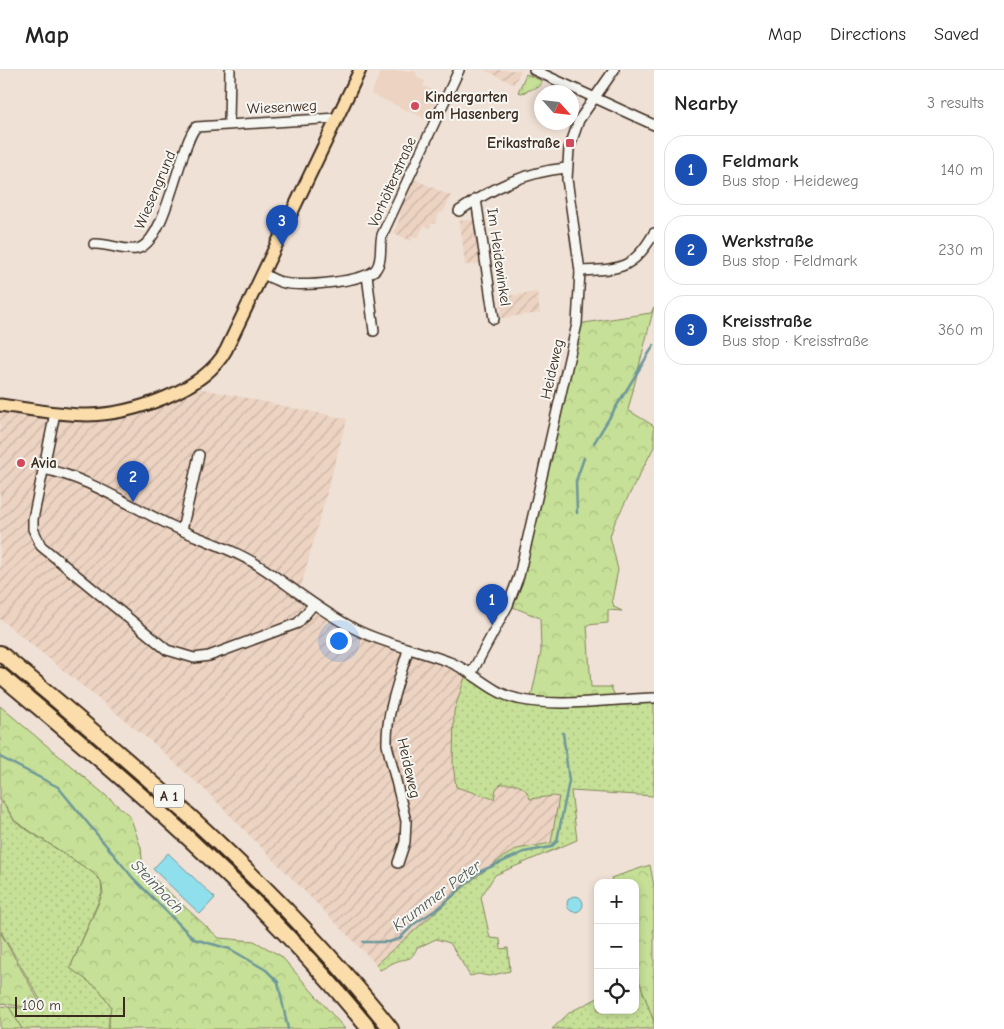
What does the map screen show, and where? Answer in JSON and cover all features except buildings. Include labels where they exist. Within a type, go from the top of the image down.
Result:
[{"type":"highway","name":"A 1","points":[[0,653],[159,787],[257,878],[327,952],[391,1029]]},
{"type":"highway","name":"A 1","points":[[0,675],[131,786],[217,864],[292,938],[369,1029]]},
{"type":"main road","points":[[0,405],[55,413],[89,415],[115,411],[149,403],[193,383],[209,372],[222,358],[360,70]]},
{"type":"street","points":[[229,123],[230,70]]},
{"type":"street","name":"Vorhölterstraße","points":[[367,275],[379,264],[382,235],[458,70]]},
{"type":"street","points":[[534,70],[654,125]]},
{"type":"street","name":"Heideweg","points":[[471,674],[508,605],[527,549],[577,324],[580,271],[566,168],[569,149],[575,128],[593,97],[614,70]]},
{"type":"street","name":"Wiesenweg","points":[[229,123],[337,118]]},
{"type":"street","name":"Wiesengrund","points":[[94,244],[103,243],[135,250],[146,244],[167,206],[193,130],[202,125],[229,123]]},
{"type":"street","points":[[459,211],[476,199],[512,180],[550,170],[566,168]]},
{"type":"street","name":"Im Heidewinkel","points":[[476,199],[494,319]]},
{"type":"street","points":[[580,271],[612,268],[632,263],[641,256],[654,233]]},
{"type":"street","points":[[263,274],[286,283],[304,284],[321,284],[367,275],[374,331]]},
{"type":"street","points":[[55,413],[33,519],[33,529],[41,546],[167,650],[194,658],[209,656],[298,623],[314,605]]},
{"type":"street","points":[[182,530],[199,455]]},
{"type":"street","points":[[43,469],[62,473],[92,486],[182,530],[247,558],[314,605],[355,629],[408,650],[434,657],[471,674],[503,694],[530,702],[654,698]]},
{"type":"street","name":"Heideweg","points":[[398,863],[405,842],[406,821],[387,745],[387,734],[390,711],[408,650]]},
{"type":"shaded area","name":"Kindergarten am Hasenberg","points":[[381,70],[415,71],[418,78],[425,81],[423,86],[439,93],[426,119],[371,94]]},
{"type":"shaded area","points":[[485,70],[521,70],[514,84]]},
{"type":"shaded area","points":[[414,179],[451,196],[443,213],[440,212],[434,224],[432,223],[429,228],[424,226],[418,238],[413,236],[411,241],[394,233],[401,215],[399,214]]},
{"type":"shaded area","points":[[475,219],[481,264],[465,265],[460,221]]},
{"type":"shaded area","points":[[537,292],[540,313],[501,318],[501,297]]},
{"type":"shaded area","points":[[198,388],[347,419],[299,594],[355,629],[467,671],[494,799],[496,789],[501,784],[522,785],[527,790],[530,799],[560,797],[551,842],[517,849],[502,857],[475,877],[376,964],[209,794],[153,743],[0,619],[0,411],[72,421],[116,419],[157,407]]},
{"type":"green space","points":[[526,74],[542,81],[540,85],[534,85],[534,88],[522,93],[518,92]]},
{"type":"green space","points":[[654,307],[628,410],[654,426],[654,447],[615,522],[610,536],[618,570],[612,600],[614,607],[622,611],[608,610],[608,623],[587,625],[591,687],[611,687],[615,696],[530,702],[541,652],[540,618],[508,605],[577,324],[651,313]]},
{"type":"green space","points":[[467,671],[511,698],[654,698],[654,796],[571,791],[577,840],[495,875],[481,897],[490,938],[500,939],[501,949],[508,948],[510,971],[489,976],[478,974],[470,976],[450,943],[436,939],[417,948],[410,958],[395,962],[380,970],[376,964],[476,877],[517,849],[551,843],[559,797],[530,799],[523,788],[511,784],[501,784],[496,789],[494,799],[456,787],[453,764],[454,711]]},
{"type":"green space","points":[[0,706],[130,816],[141,848],[143,869],[219,938],[254,941],[281,956],[345,1029],[108,1029],[111,1006],[99,989],[70,968],[103,893],[101,881],[92,872],[15,821],[0,797]]},
{"type":"green space","points":[[0,798],[15,822],[92,872],[101,881],[102,893],[70,968],[99,989],[111,1006],[108,1029],[22,1029],[9,1007],[31,1009],[41,1001],[0,930]]},
{"type":"green space","points":[[650,865],[654,886],[654,1022],[639,980],[639,879],[611,878]]},
{"type":"green space","points":[[0,932],[39,1001],[31,1008],[0,1003]]},
{"type":"green space","points":[[639,980],[654,1022],[654,1029],[552,1029],[570,1012],[594,1000],[594,1014],[639,1014]]},
{"type":"green space","points":[[0,1006],[9,1007],[22,1029],[0,1029]]},
{"type":"water","points":[[168,853],[215,898],[200,914],[153,869]]},
{"type":"water","points":[[572,896],[578,896],[583,901],[581,910],[572,912],[567,907],[567,901]]},
{"type":"waterway","name":"Krummer Peter","points":[[594,443],[654,345]]},
{"type":"waterway","name":"Krummer Peter","points":[[577,513],[576,481],[584,458]]},
{"type":"waterway","name":"Krummer Peter","points":[[363,942],[389,942],[399,939],[414,924],[440,907],[479,872],[524,852],[551,847],[557,841],[569,781],[563,733]]},
{"type":"waterway","name":"Steinbach","points":[[0,757],[58,787],[133,878],[194,939],[230,949],[266,970],[278,982],[288,1029]]},
{"type":"place","name":"Kindergarten am Hasenberg","points":[[415,106]]},
{"type":"place","name":"Erikastraße","points":[[570,143]]},
{"type":"place","name":"Kreisstraße","points":[[282,246]]},
{"type":"place","name":"Avia","points":[[21,463]]},
{"type":"place","name":"Werkstraße","points":[[133,502]]},
{"type":"place","name":"Feldmark","points":[[492,625]]}]
